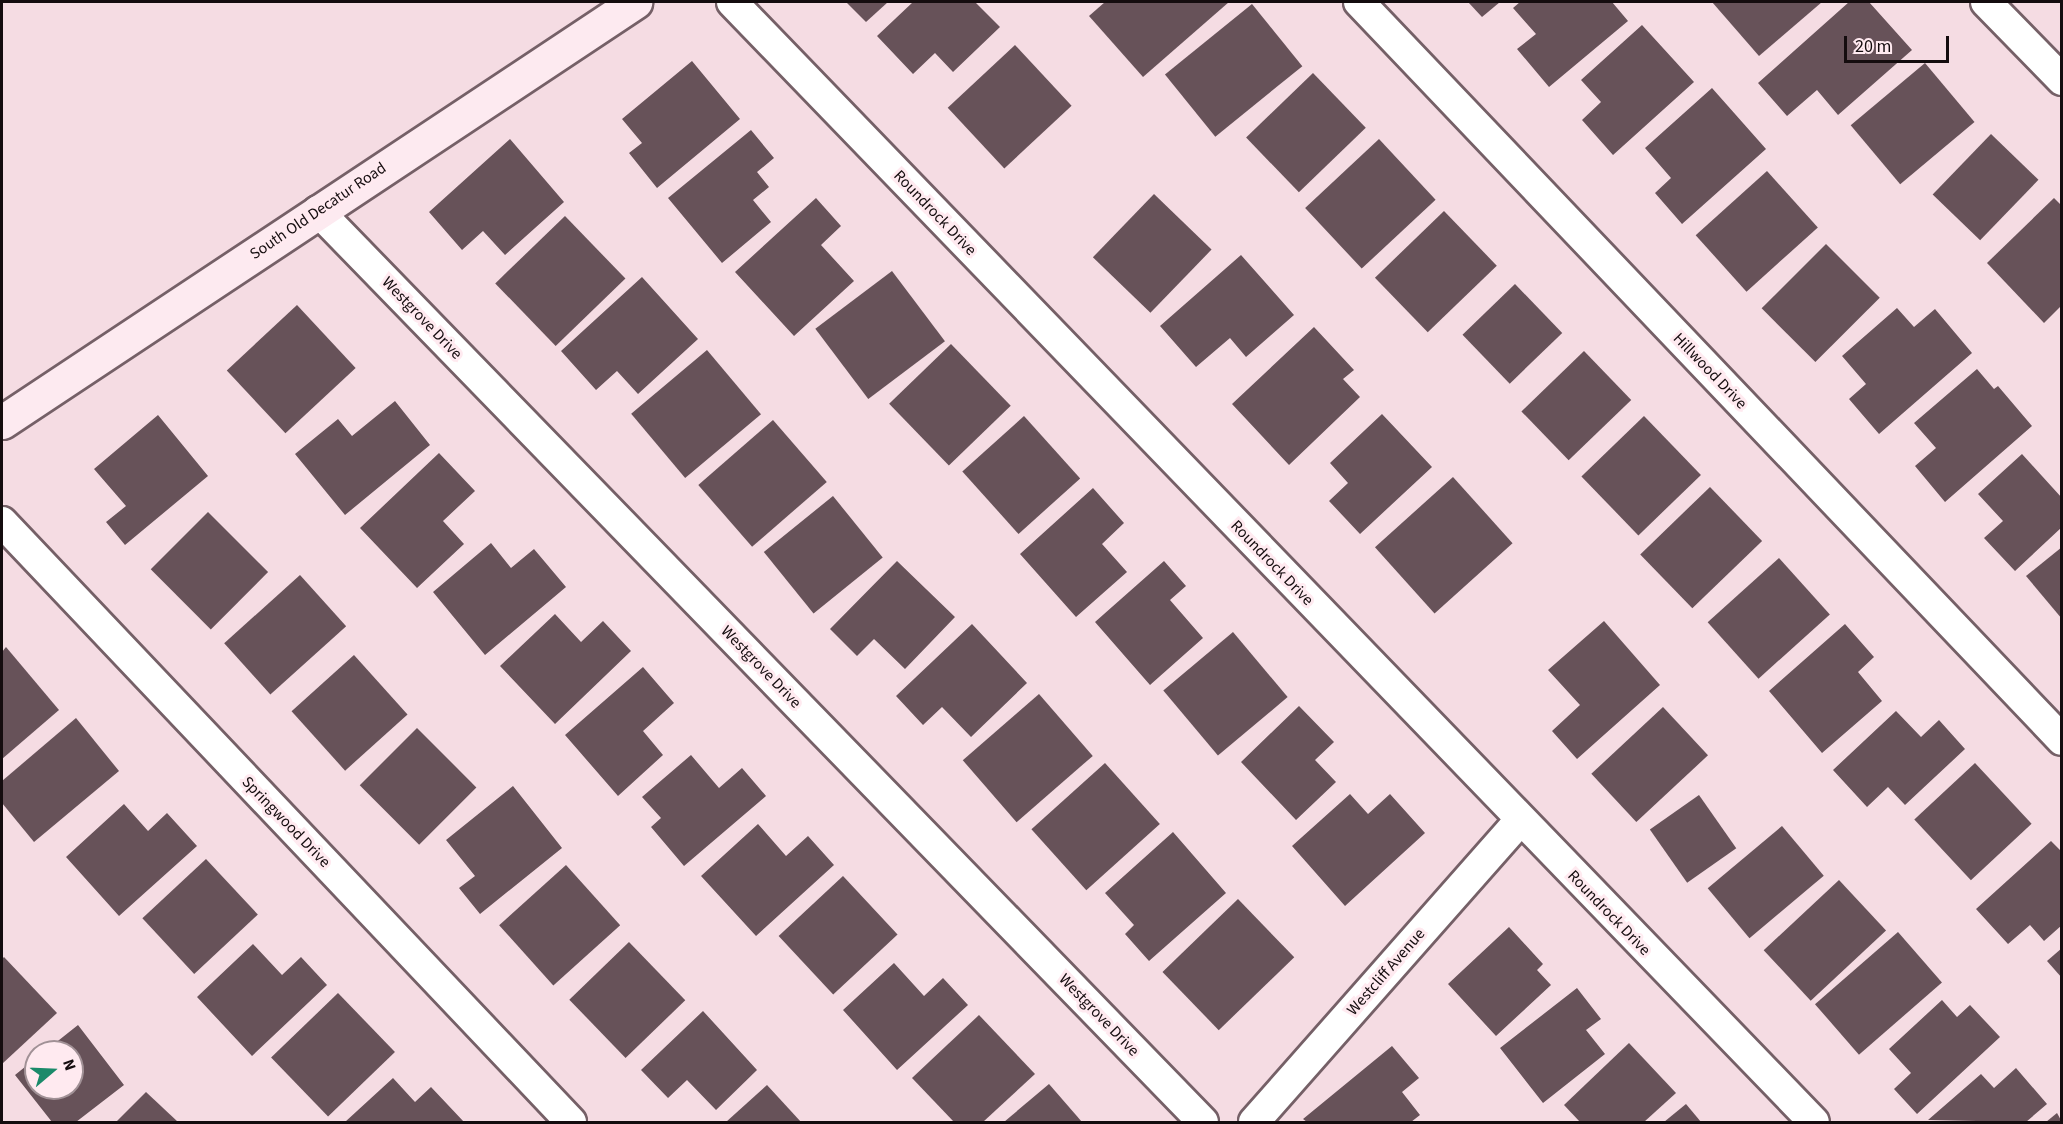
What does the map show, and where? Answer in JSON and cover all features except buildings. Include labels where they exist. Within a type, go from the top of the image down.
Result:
[{"type":"street","name":"South Old Decatur Road","points":[[2,422],[635,2]]},
{"type":"street","name":"Roundrock Drive","points":[[732,2],[1519,821],[1814,1122]]},
{"type":"street","name":"Hillwood Drive","points":[[1359,2],[2061,740]]},
{"type":"street","points":[[1986,2],[2061,80]]},
{"type":"street","name":"Westgrove Drive","points":[[318,211],[1203,1122]]},
{"type":"street","name":"Springwood Drive","points":[[2,522],[571,1122]]},
{"type":"street","name":"Westcliff Avenue","points":[[1254,1122],[1519,821]]}]
